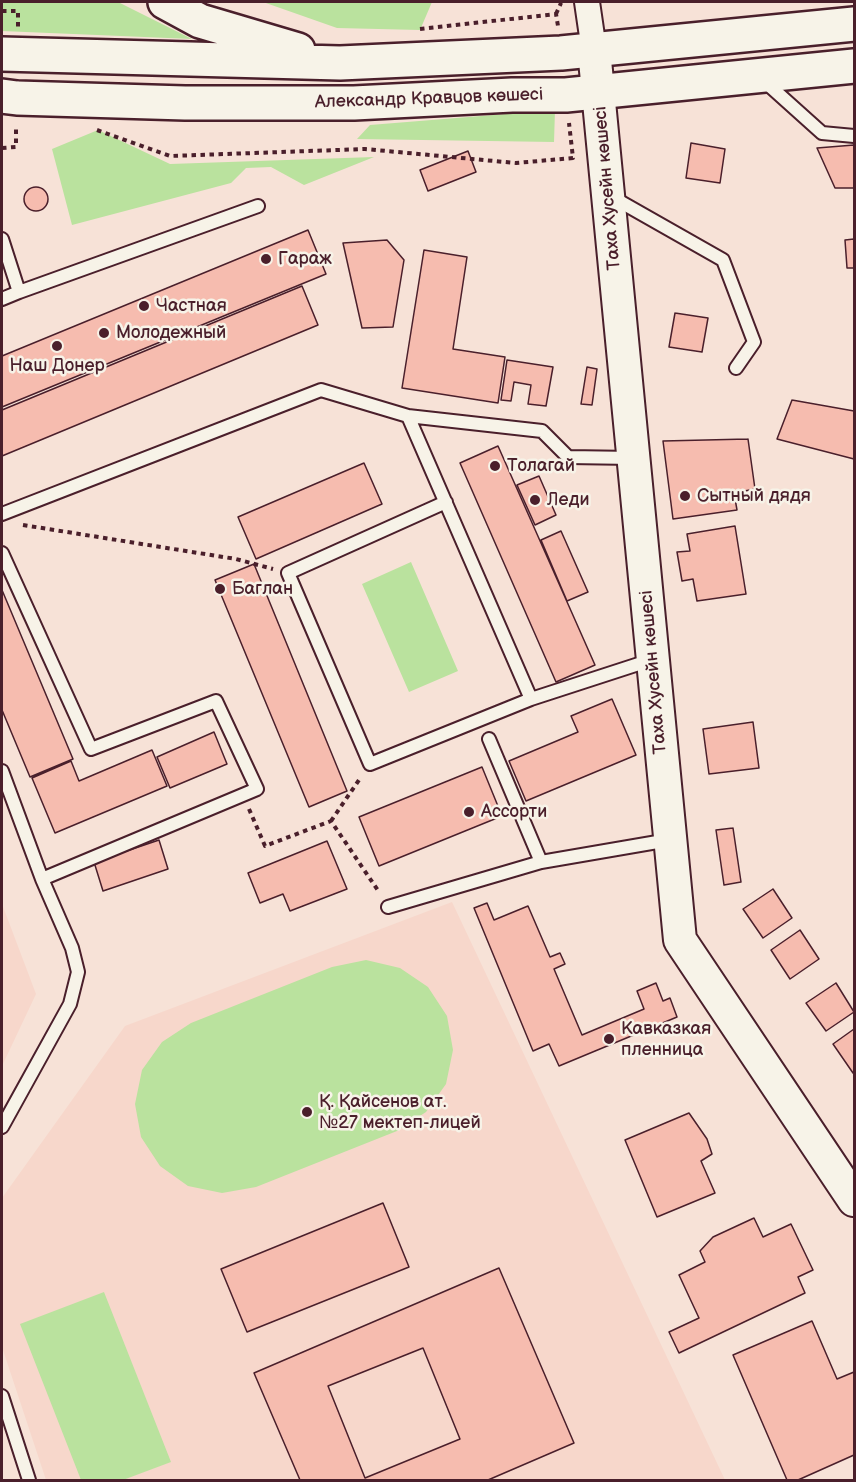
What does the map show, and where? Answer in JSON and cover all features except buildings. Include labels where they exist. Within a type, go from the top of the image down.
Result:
[{"type":"main road","points":[[165,2],[200,21],[340,63]]},
{"type":"main road","points":[[10,43],[340,63],[594,50],[855,24]]},
{"type":"main road","name":"Александр Кравцов көшесі","points":[[9,106],[17,98],[184,103],[354,103],[512,95],[566,95],[855,66]]},
{"type":"street","points":[[587,2],[594,50]]},
{"type":"street","name":"Таха Хусейн көшесі","points":[[594,50],[680,940],[855,1200]]},
{"type":"lane","points":[[757,76],[822,133],[855,136]]},
{"type":"lane","points":[[608,195],[723,260],[754,342],[736,368]]},
{"type":"lane","points":[[2,299],[258,206]]},
{"type":"lane","points":[[2,239],[19,292]]},
{"type":"lane","points":[[2,514],[321,390],[408,416],[542,431],[568,457],[634,458]]},
{"type":"lane","points":[[408,416],[531,699]]},
{"type":"lane","points":[[446,502],[288,573],[370,764],[531,699],[653,660]]},
{"type":"lane","points":[[2,553],[91,749],[216,701],[257,789],[42,879]]},
{"type":"lane","points":[[489,739],[541,862]]},
{"type":"lane","points":[[2,771],[42,879],[72,948],[78,972],[70,1004],[2,1127]]},
{"type":"lane","points":[[388,907],[541,862],[670,840]]},
{"type":"lane","points":[[2,1396],[29,1480]]},
{"type":"path","points":[[2,11],[18,11],[10,43]]},
{"type":"path","points":[[2,148],[16,147],[9,106]]},
{"type":"path","points":[[13,524],[236,559],[288,573]]},
{"type":"path","points":[[242,795],[265,846],[331,821],[370,764]]},
{"type":"path","points":[[331,821],[388,907]]},
{"type":"shaded area","name":"Қ. Қайсенов ат. №27 мектеп-лицей","points":[[452,902],[725,1480],[46,1480],[2,1347],[2,1198],[125,1026]]},
{"type":"shaded area","points":[[2,904],[36,994],[2,1066]]},
{"type":"green space","points":[[2,2],[118,2],[192,39],[2,31]]},
{"type":"green space","points":[[263,2],[432,2],[420,30],[337,28]]},
{"type":"green space","points":[[555,110],[554,142],[357,139],[370,125]]},
{"type":"green space","points":[[98,130],[170,164],[374,157],[304,185],[271,167],[246,168],[231,183],[72,225],[52,149]]},
{"type":"green space","points":[[411,562],[458,671],[409,692],[362,584]]},
{"type":"green space","points":[[366,960],[400,968],[428,987],[447,1016],[453,1050],[446,1084],[426,1112],[397,1131],[256,1187],[222,1193],[188,1186],[160,1166],[141,1137],[135,1104],[142,1070],[162,1042],[191,1023],[332,967]]},
{"type":"green space","points":[[104,1292],[171,1462],[123,1480],[81,1480],[20,1324]]},
{"type":"place","name":"Гараж","points":[[266,259]]},
{"type":"place","name":"Частная","points":[[144,306]]},
{"type":"place","name":"Молодежный","points":[[104,333]]},
{"type":"place","name":"Наш Донер","points":[[57,346]]},
{"type":"place","name":"Толагай","points":[[495,466]]},
{"type":"place","name":"Сытный дядя","points":[[685,496]]},
{"type":"place","name":"Леди","points":[[535,500]]},
{"type":"place","name":"Баглан","points":[[220,589]]},
{"type":"place","name":"Ассорти","points":[[469,812]]},
{"type":"place","name":"Кавказкая пленница","points":[[609,1039]]},
{"type":"place","name":"Қ. Қайсенов ат. №27 мектеп-лицей","points":[[307,1112]]}]
